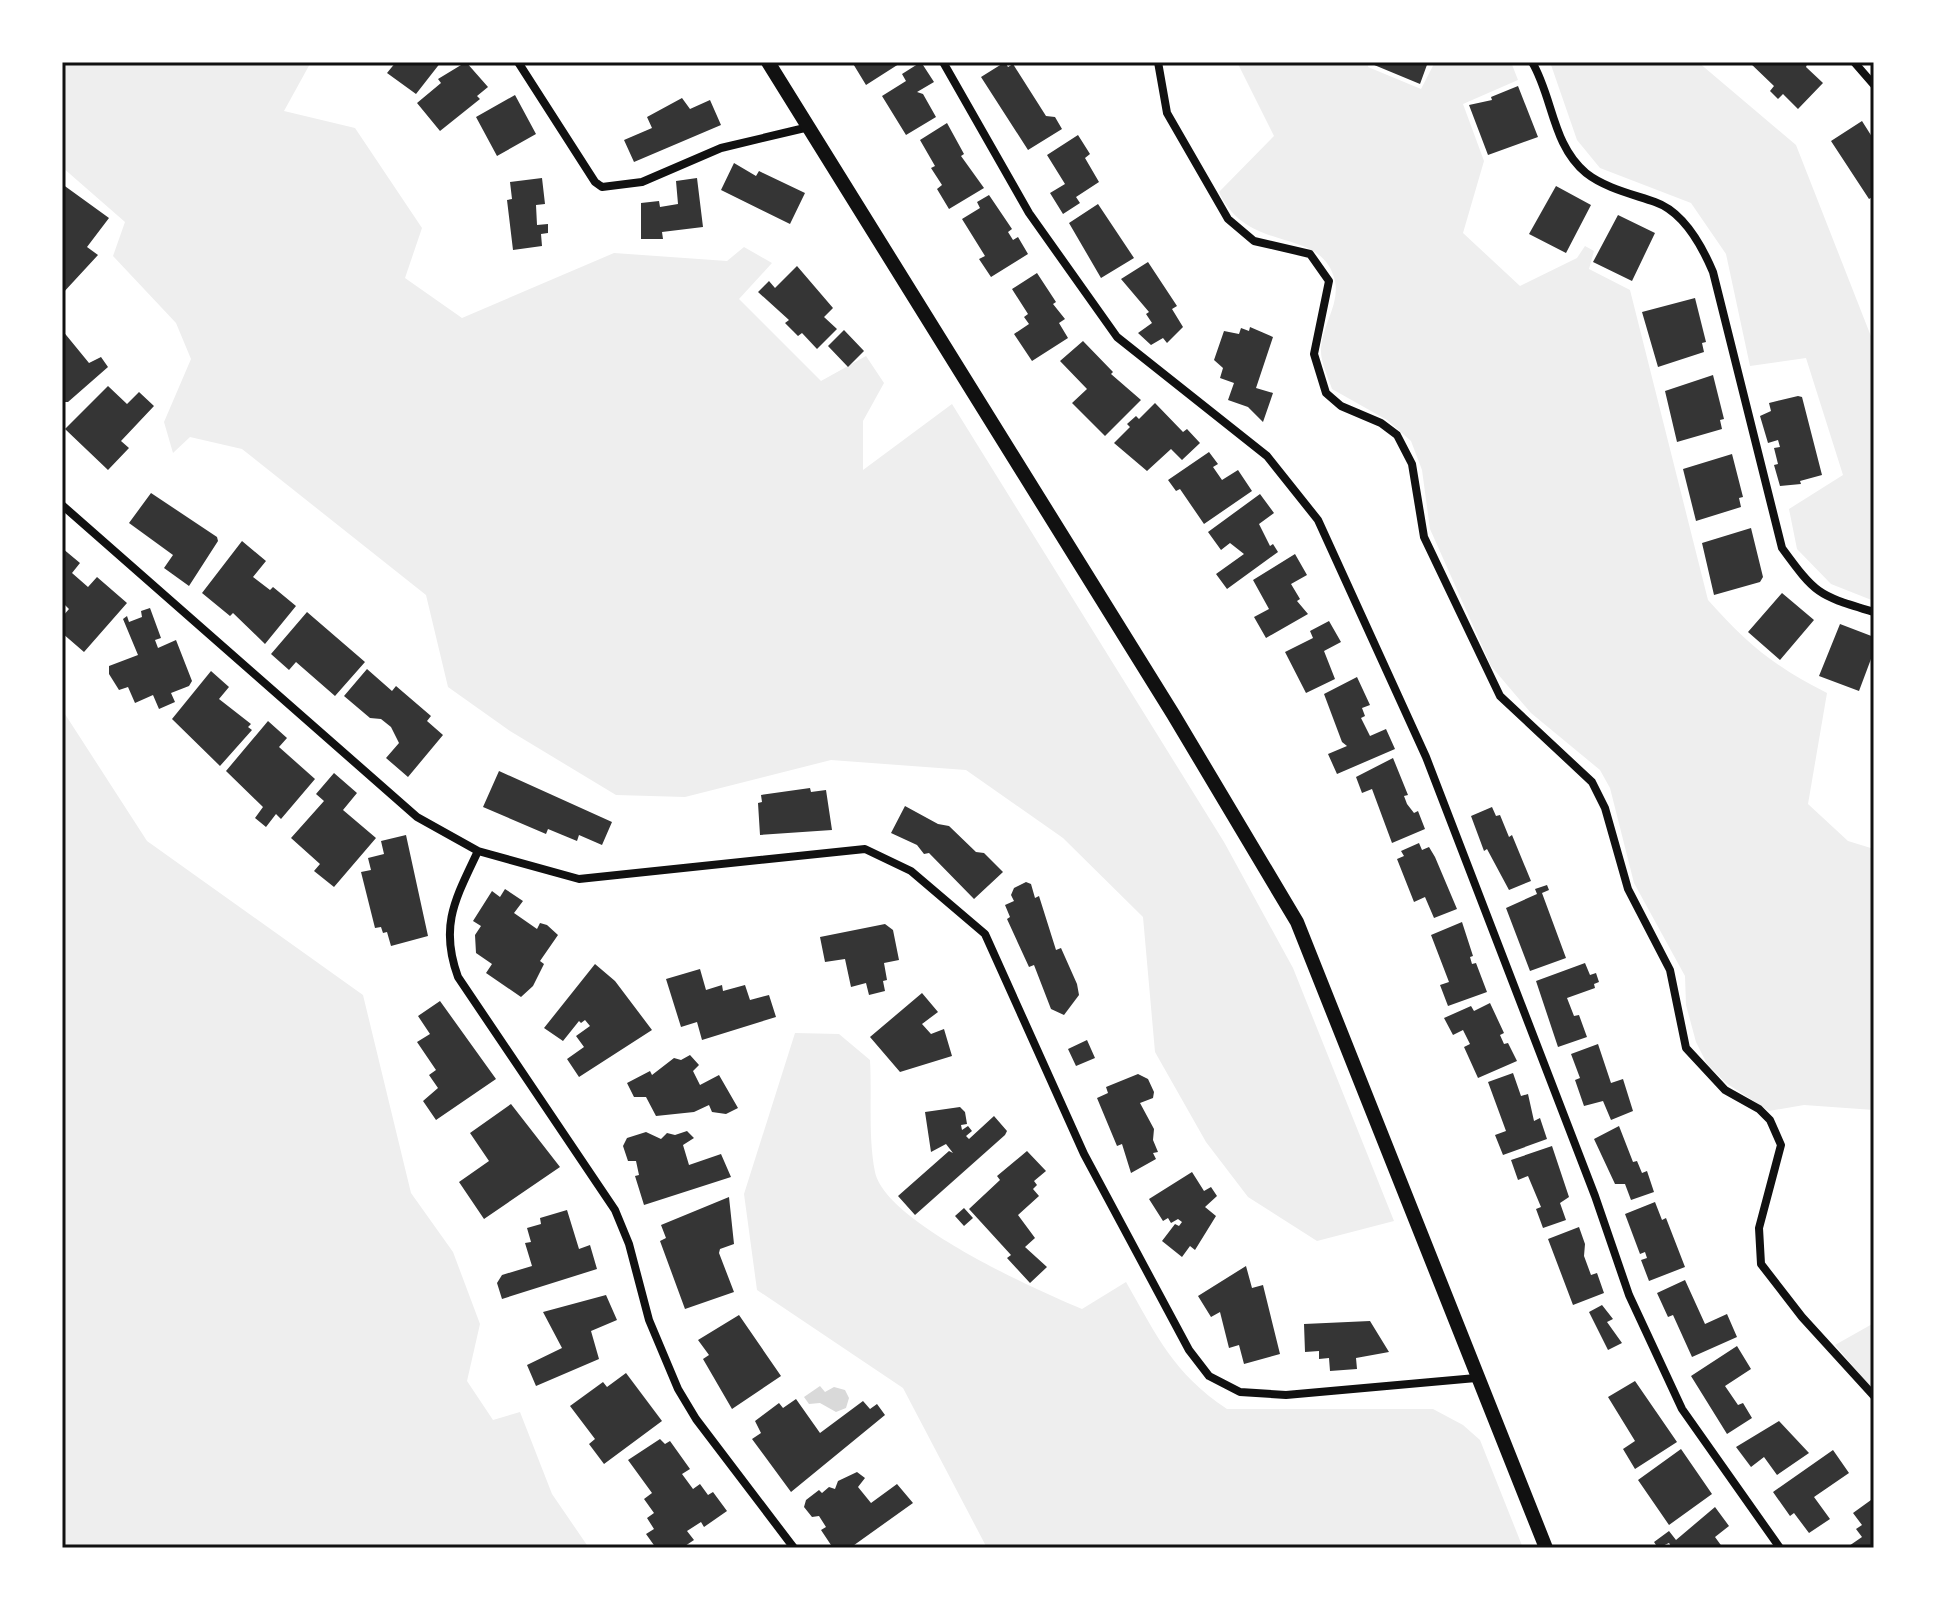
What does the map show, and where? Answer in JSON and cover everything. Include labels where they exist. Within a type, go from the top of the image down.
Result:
[{"type":"main road","points":[[768,62],[1297,922],[1546,1548]]},
{"type":"street","points":[[518,62],[595,182],[602,187],[642,182],[721,148],[809,127]]},
{"type":"street","points":[[943,62],[1029,213],[1117,337],[1267,456],[1318,520],[1426,757],[1595,1196],[1629,1295],[1682,1409],[1780,1548]]},
{"type":"street","points":[[1158,62],[1167,113],[1228,219],[1254,241],[1310,254],[1329,281],[1314,354],[1326,393],[1341,406],[1381,423],[1397,435],[1412,464],[1424,537],[1500,696],[1592,782],[1605,808],[1628,889],[1670,970],[1686,1048],[1725,1090],[1759,1109],[1770,1120],[1781,1145],[1759,1228],[1761,1264],[1802,1317],[1874,1396]]},
{"type":"street","points":[[1532,62],[1562,142],[1586,173],[1624,192],[1659,203],[1683,222],[1704,251],[1713,272],[1782,548],[1805,579],[1825,598],[1874,612]]},
{"type":"street","points":[[1854,62],[1874,85]]},
{"type":"street","points":[[62,505],[417,817],[478,851],[579,879],[865,849],[911,871],[985,934],[1084,1154],[1189,1350],[1209,1376],[1240,1392],[1286,1395],[1476,1378]]},
{"type":"street","points":[[478,851],[453,905],[448,932],[449,952],[458,977],[615,1210],[629,1244],[649,1320],[678,1389],[696,1419],[794,1548]]},
{"type":"shaded area","points":[[62,62],[311,62],[284,111],[355,128],[422,228],[405,278],[462,318],[614,253],[727,261],[744,247],[772,263],[739,299],[821,381],[866,356],[884,383],[863,421],[863,470],[952,404],[1224,842],[1293,968],[1394,1221],[1317,1241],[1248,1197],[1206,1142],[1155,1052],[1143,917],[1063,838],[966,770],[831,760],[685,797],[616,795],[510,731],[448,687],[426,595],[242,449],[190,437],[173,453],[164,422],[191,359],[176,323],[113,256],[125,222],[62,167]]},
{"type":"shaded area","points":[[1237,62],[1369,62],[1368,67],[1421,89],[1435,62],[1511,62],[1518,80],[1463,104],[1484,161],[1463,233],[1520,286],[1577,258],[1585,246],[1594,251],[1589,269],[1630,290],[1708,600],[1763,653],[1827,693],[1808,804],[1848,841],[1874,849],[1874,1110],[1804,1105],[1769,1111],[1726,1083],[1707,1064],[1696,1042],[1686,1005],[1685,976],[1634,883],[1610,788],[1600,770],[1531,713],[1491,666],[1430,529],[1422,470],[1411,441],[1387,420],[1332,389],[1321,353],[1336,290],[1327,264],[1315,252],[1248,225],[1232,212],[1219,192],[1274,136]]},
{"type":"shaded area","points":[[1550,62],[1698,62],[1796,145],[1874,344],[1874,601],[1831,584],[1797,549],[1789,509],[1843,475],[1806,358],[1750,366],[1726,254],[1691,203],[1600,168],[1577,140]]},
{"type":"shaded area","points":[[62,665],[63,711],[147,841],[363,995],[411,1193],[453,1252],[480,1324],[467,1381],[493,1420],[520,1412],[552,1494],[589,1548],[62,1548]]},
{"type":"shaded area","points":[[795,1033],[839,1034],[870,1060],[875,1172],[885,1191],[905,1212],[933,1232],[999,1270],[1082,1309],[1126,1282],[1179,1367],[1227,1409],[1433,1409],[1463,1425],[1480,1440],[1523,1548],[987,1548],[903,1388],[757,1290],[744,1194]]},
{"type":"shaded area","points":[[1874,1323],[1874,1391],[1835,1345]]},
{"type":"shaded area","points":[[820,1386],[825,1392],[834,1387],[845,1390],[849,1398],[846,1408],[836,1412],[820,1403],[809,1404],[804,1397]]},
{"type":"building","points":[[396,62],[441,62],[416,94],[387,73]]},
{"type":"building","points":[[466,62],[488,87],[477,96],[480,99],[440,131],[417,103],[441,83],[438,79]]},
{"type":"building","points":[[852,62],[902,62],[866,85]]},
{"type":"building","points":[[921,62],[934,82],[917,92],[923,94],[936,117],[906,135],[882,96],[906,81],[902,74]]},
{"type":"building","points":[[1005,62],[1008,67],[1013,64],[1046,116],[1055,117],[1062,129],[1028,150],[981,77]]},
{"type":"building","points":[[1367,62],[1428,62],[1420,84]]},
{"type":"building","points":[[1749,62],[1808,62],[1806,67],[1823,83],[1798,109],[1783,94],[1778,99],[1770,91],[1774,86]]},
{"type":"building","points":[[1518,86],[1538,137],[1488,155],[1469,105],[1492,100],[1491,97]]},
{"type":"building","points":[[515,95],[536,134],[497,156],[476,117]]},
{"type":"building","points":[[682,98],[690,109],[710,100],[721,125],[634,162],[624,140],[652,128],[647,117]]},
{"type":"building","points":[[1862,121],[1874,140],[1874,196],[1869,199],[1831,141]]},
{"type":"building","points":[[947,123],[964,154],[961,156],[984,188],[949,209],[937,189],[942,185],[931,168],[935,166],[920,140]]},
{"type":"building","points":[[1078,135],[1090,154],[1085,158],[1099,182],[1076,197],[1080,203],[1063,214],[1050,193],[1065,184],[1047,155]]},
{"type":"building","points":[[734,163],[756,176],[759,171],[805,193],[790,224],[721,190]]},
{"type":"building","points":[[542,178],[545,204],[536,205],[537,225],[548,224],[548,233],[541,234],[542,246],[513,250],[507,200],[512,199],[510,182]]},
{"type":"building","points":[[697,178],[703,227],[662,232],[663,239],[641,239],[641,203],[659,201],[660,207],[678,204],[676,181]]},
{"type":"building","points":[[62,184],[109,218],[87,247],[98,255],[62,294]]},
{"type":"building","points":[[1556,186],[1591,205],[1566,253],[1529,234]]},
{"type":"building","points":[[989,195],[1012,229],[1008,232],[1013,240],[1018,237],[1028,254],[991,277],[979,259],[985,256],[962,219],[980,208],[977,202]]},
{"type":"building","points":[[1098,204],[1134,258],[1101,278],[1069,223]]},
{"type":"building","points":[[1618,215],[1655,233],[1632,281],[1593,262]]},
{"type":"building","points":[[1148,262],[1177,306],[1172,309],[1183,327],[1167,343],[1163,338],[1151,345],[1138,333],[1152,323],[1146,314],[1149,312],[1121,279]]},
{"type":"building","points":[[797,266],[833,308],[824,317],[837,329],[817,349],[802,333],[798,336],[785,323],[789,320],[758,292],[769,281],[775,288]]},
{"type":"building","points":[[1037,273],[1056,302],[1053,304],[1065,319],[1059,323],[1068,338],[1032,361],[1014,334],[1029,324],[1024,317],[1028,314],[1012,289]]},
{"type":"building","points":[[1695,298],[1706,342],[1702,343],[1704,352],[1658,367],[1642,312]]},
{"type":"building","points":[[1250,327],[1273,337],[1256,388],[1273,393],[1263,422],[1248,407],[1228,400],[1234,383],[1220,378],[1223,368],[1214,360],[1224,331],[1239,334],[1241,328],[1249,331]]},
{"type":"building","points":[[62,330],[89,363],[101,357],[108,367],[68,402],[62,402]]},
{"type":"building","points":[[844,330],[864,351],[848,367],[828,346]]},
{"type":"building","points":[[1083,341],[1113,372],[1111,374],[1141,400],[1105,436],[1072,403],[1087,389],[1060,361]]},
{"type":"building","points":[[1713,375],[1724,419],[1720,420],[1722,429],[1677,442],[1665,391]]},
{"type":"building","points":[[108,386],[127,404],[139,392],[154,406],[121,441],[129,448],[108,470],[65,429]]},
{"type":"building","points":[[1802,397],[1822,475],[1800,481],[1801,484],[1780,486],[1774,465],[1778,464],[1774,448],[1780,447],[1778,440],[1768,443],[1760,416],[1771,411],[1769,403]]},
{"type":"building","points":[[1155,403],[1183,432],[1187,429],[1200,443],[1182,460],[1171,449],[1147,471],[1114,443],[1130,427],[1127,424],[1136,416],[1139,419]]},
{"type":"building","points":[[1209,452],[1218,464],[1213,467],[1222,480],[1238,470],[1252,491],[1204,524],[1180,489],[1176,491],[1168,480]]},
{"type":"building","points":[[1732,454],[1743,497],[1739,498],[1741,507],[1696,521],[1683,469]]},
{"type":"building","points":[[151,493],[217,537],[218,541],[189,586],[164,568],[173,555],[129,523]]},
{"type":"building","points":[[1260,494],[1274,513],[1259,524],[1270,546],[1273,544],[1278,552],[1227,589],[1216,574],[1244,554],[1230,543],[1221,550],[1208,532]]},
{"type":"building","points":[[1751,528],[1763,577],[1760,582],[1714,595],[1702,543]]},
{"type":"building","points":[[242,541],[266,561],[253,577],[270,590],[273,587],[296,606],[265,644],[233,613],[230,616],[202,593]]},
{"type":"building","points":[[62,548],[80,563],[72,573],[88,587],[97,577],[127,603],[84,652],[62,633],[62,617],[69,609],[62,602]]},
{"type":"building","points":[[1295,554],[1307,575],[1291,584],[1300,599],[1297,601],[1308,614],[1266,638],[1254,617],[1269,609],[1253,580]]},
{"type":"building","points":[[1782,593],[1814,620],[1780,660],[1748,632]]},
{"type":"building","points":[[150,608],[161,638],[155,640],[158,648],[176,640],[192,681],[189,686],[171,693],[175,702],[159,709],[153,695],[135,703],[128,687],[119,690],[109,674],[109,666],[138,655],[123,619],[127,616],[129,622],[142,617],[141,611]]},
{"type":"building","points":[[307,612],[365,662],[335,696],[296,662],[289,670],[271,654]]},
{"type":"building","points":[[1329,621],[1341,642],[1324,651],[1335,679],[1306,693],[1285,652],[1313,638],[1310,631]]},
{"type":"building","points":[[1840,624],[1874,637],[1874,651],[1859,691],[1819,676]]},
{"type":"building","points":[[367,669],[392,691],[396,686],[431,716],[427,721],[443,735],[408,777],[386,758],[399,743],[391,727],[381,719],[370,718],[344,696]]},
{"type":"building","points":[[211,671],[229,687],[219,699],[251,724],[248,727],[252,730],[220,766],[172,719]]},
{"type":"building","points":[[1357,677],[1370,705],[1362,708],[1365,716],[1361,718],[1370,736],[1386,729],[1395,749],[1337,774],[1328,754],[1347,746],[1342,742],[1324,694]]},
{"type":"building","points":[[268,721],[287,738],[279,747],[315,779],[281,819],[276,814],[266,827],[255,818],[263,807],[226,771]]},
{"type":"building","points":[[1393,758],[1408,795],[1404,796],[1407,804],[1414,813],[1418,811],[1425,829],[1392,843],[1372,789],[1362,793],[1356,777]]},
{"type":"building","points":[[499,771],[612,822],[602,845],[579,835],[577,841],[548,829],[546,834],[483,807]]},
{"type":"building","points":[[334,773],[357,793],[343,810],[376,838],[334,887],[314,871],[320,864],[291,838],[324,801],[316,794]]},
{"type":"building","points":[[810,788],[811,792],[826,790],[832,830],[760,835],[758,803],[762,802],[761,795]]},
{"type":"building","points":[[905,806],[938,824],[949,826],[1003,872],[974,899],[929,853],[924,854],[917,845],[891,833]]},
{"type":"building","points":[[1492,807],[1496,816],[1500,815],[1509,837],[1512,835],[1531,881],[1509,890],[1487,849],[1484,851],[1471,816]]},
{"type":"building","points":[[406,835],[428,936],[391,946],[387,932],[383,933],[381,927],[375,928],[361,872],[371,870],[368,858],[384,854],[381,841]]},
{"type":"building","points":[[1419,843],[1422,850],[1429,847],[1435,857],[1457,909],[1434,918],[1425,897],[1414,902],[1397,859],[1404,856],[1401,851]]},
{"type":"building","points":[[1026,882],[1031,884],[1035,898],[1039,896],[1056,950],[1061,948],[1077,984],[1079,995],[1064,1015],[1051,1009],[1034,965],[1029,967],[1007,919],[1010,917],[1005,905],[1014,901],[1011,895],[1014,888]]},
{"type":"building","points":[[1547,885],[1549,890],[1542,893],[1566,958],[1530,971],[1506,908],[1537,894],[1535,889]]},
{"type":"building","points":[[505,889],[523,901],[514,913],[537,929],[540,923],[547,925],[558,935],[540,961],[544,964],[533,986],[521,997],[486,973],[492,964],[476,953],[475,935],[481,926],[473,921],[492,891],[500,897]]},
{"type":"building","points":[[1462,922],[1473,956],[1470,957],[1472,964],[1476,963],[1487,992],[1448,1006],[1440,985],[1449,982],[1431,935]]},
{"type":"building","points":[[885,924],[893,930],[899,960],[884,963],[885,991],[869,995],[866,983],[851,987],[845,959],[825,962],[820,937]]},
{"type":"building","points":[[1585,963],[1590,975],[1596,973],[1599,982],[1594,984],[1595,988],[1567,998],[1574,1016],[1579,1015],[1587,1037],[1558,1047],[1536,981]]},
{"type":"building","points":[[595,964],[615,981],[652,1030],[579,1077],[567,1059],[584,1047],[576,1036],[590,1026],[585,1020],[579,1021],[563,1041],[544,1028]]},
{"type":"building","points":[[700,969],[706,990],[722,985],[723,991],[745,985],[750,1000],[769,995],[776,1017],[702,1040],[697,1022],[681,1027],[666,979]]},
{"type":"building","points":[[922,993],[938,1012],[922,1024],[931,1034],[944,1029],[952,1056],[900,1072],[870,1037]]},
{"type":"building","points":[[440,1001],[496,1079],[436,1120],[423,1101],[438,1088],[429,1075],[436,1070],[417,1042],[430,1034],[418,1016]]},
{"type":"building","points":[[1490,1003],[1504,1033],[1500,1035],[1504,1044],[1508,1043],[1517,1061],[1478,1078],[1464,1047],[1470,1044],[1463,1030],[1453,1035],[1444,1018],[1471,1006],[1474,1011]]},
{"type":"building","points":[[1087,1040],[1095,1058],[1076,1066],[1068,1049]]},
{"type":"building","points":[[1598,1044],[1611,1083],[1623,1079],[1633,1111],[1611,1120],[1603,1101],[1584,1106],[1575,1080],[1580,1078],[1571,1054]]},
{"type":"building","points":[[690,1055],[699,1065],[693,1071],[700,1085],[719,1075],[738,1108],[726,1114],[712,1112],[709,1105],[694,1112],[656,1116],[646,1097],[634,1097],[627,1083],[650,1071],[652,1075],[674,1058],[681,1060]]},
{"type":"building","points":[[1513,1073],[1521,1096],[1528,1094],[1534,1121],[1540,1118],[1547,1139],[1503,1155],[1495,1135],[1506,1131],[1488,1082]]},
{"type":"building","points":[[1138,1074],[1148,1079],[1154,1092],[1153,1098],[1140,1103],[1154,1129],[1153,1140],[1158,1152],[1153,1153],[1156,1159],[1131,1173],[1122,1144],[1117,1146],[1097,1098],[1108,1093],[1106,1087]]},
{"type":"building","points":[[511,1104],[560,1167],[484,1219],[459,1182],[489,1161],[470,1133]]},
{"type":"building","points":[[960,1107],[965,1112],[967,1124],[961,1125],[962,1130],[968,1126],[972,1131],[966,1136],[969,1139],[994,1116],[1007,1131],[915,1215],[898,1196],[949,1151],[953,1153],[946,1144],[931,1152],[925,1112]]},
{"type":"building","points":[[1619,1126],[1633,1162],[1637,1161],[1642,1173],[1647,1171],[1654,1192],[1631,1200],[1625,1184],[1615,1184],[1594,1139]]},
{"type":"building","points":[[687,1131],[694,1138],[683,1145],[689,1165],[721,1154],[731,1177],[644,1205],[635,1176],[639,1175],[636,1161],[628,1161],[623,1146],[627,1138],[646,1132],[661,1139],[667,1133],[675,1135]]},
{"type":"building","points":[[1552,1146],[1569,1197],[1560,1203],[1566,1220],[1543,1228],[1536,1209],[1541,1207],[1528,1176],[1518,1180],[1511,1160]]},
{"type":"building","points":[[1027,1151],[1046,1171],[1034,1181],[1037,1185],[1033,1189],[1039,1196],[1018,1215],[1035,1238],[1025,1247],[1047,1267],[1030,1283],[1007,1258],[1011,1255],[969,1209],[1000,1180],[997,1176]]},
{"type":"building","points":[[1192,1172],[1204,1191],[1211,1187],[1217,1196],[1205,1207],[1216,1216],[1195,1250],[1190,1246],[1182,1257],[1162,1241],[1175,1224],[1179,1226],[1182,1222],[1178,1219],[1171,1223],[1168,1218],[1163,1221],[1149,1199]]},
{"type":"building","points":[[729,1197],[734,1244],[720,1249],[719,1253],[734,1292],[685,1309],[660,1241],[666,1238],[661,1225]]},
{"type":"building","points":[[1655,1202],[1662,1220],[1666,1218],[1685,1267],[1649,1281],[1641,1260],[1647,1258],[1645,1252],[1640,1254],[1625,1214]]},
{"type":"building","points":[[964,1208],[973,1218],[964,1226],[955,1216]]},
{"type":"building","points":[[567,1210],[579,1249],[590,1245],[597,1269],[502,1299],[497,1283],[502,1275],[532,1266],[525,1243],[531,1242],[527,1228],[541,1224],[540,1218]]},
{"type":"building","points":[[1579,1227],[1591,1275],[1597,1273],[1604,1293],[1573,1305],[1548,1239]]},
{"type":"building","points":[[1246,1266],[1252,1288],[1263,1285],[1280,1354],[1244,1364],[1239,1345],[1229,1348],[1220,1312],[1211,1317],[1198,1296]]},
{"type":"building","points":[[1685,1280],[1705,1324],[1727,1314],[1737,1337],[1692,1357],[1673,1315],[1668,1317],[1657,1293]]},
{"type":"building","points":[[606,1295],[617,1320],[591,1331],[599,1359],[536,1386],[527,1365],[562,1348],[543,1312]]},
{"type":"building","points":[[1602,1305],[1613,1319],[1607,1322],[1622,1343],[1608,1350],[1589,1312]]},
{"type":"building","points":[[739,1315],[781,1376],[732,1409],[703,1359],[709,1355],[698,1340]]},
{"type":"building","points":[[1370,1321],[1389,1352],[1356,1358],[1357,1369],[1330,1371],[1329,1358],[1319,1359],[1319,1351],[1305,1352],[1304,1324]]},
{"type":"building","points":[[1737,1346],[1751,1369],[1725,1386],[1738,1405],[1743,1403],[1752,1418],[1727,1434],[1691,1376]]},
{"type":"building","points":[[626,1373],[662,1421],[604,1464],[589,1444],[595,1439],[570,1406],[603,1382],[607,1387]]},
{"type":"building","points":[[1635,1381],[1677,1442],[1635,1469],[1623,1449],[1635,1441],[1608,1397]]},
{"type":"building","points":[[796,1399],[820,1433],[863,1401],[870,1409],[877,1404],[885,1415],[791,1492],[752,1439],[761,1433],[755,1421],[779,1403],[783,1408]]},
{"type":"building","points":[[1779,1421],[1809,1453],[1777,1475],[1764,1457],[1751,1467],[1736,1447]]},
{"type":"building","points":[[660,1439],[665,1444],[670,1441],[690,1469],[682,1474],[693,1489],[700,1484],[708,1495],[713,1492],[727,1511],[704,1527],[701,1522],[687,1531],[694,1540],[682,1548],[656,1548],[646,1534],[654,1529],[647,1518],[654,1513],[644,1499],[652,1493],[628,1460]]},
{"type":"building","points":[[1681,1449],[1712,1494],[1669,1525],[1638,1480]]},
{"type":"building","points":[[1833,1450],[1849,1473],[1814,1497],[1830,1519],[1809,1533],[1794,1513],[1790,1516],[1773,1492]]},
{"type":"building","points":[[857,1472],[865,1478],[858,1487],[871,1503],[897,1484],[913,1503],[850,1548],[833,1548],[821,1530],[826,1527],[819,1516],[812,1517],[804,1507],[806,1500],[819,1490],[822,1493],[829,1487],[835,1489],[838,1481]]},
{"type":"building","points":[[1871,1500],[1874,1505],[1874,1548],[1846,1548],[1862,1537],[1856,1529],[1862,1525],[1853,1513]]},
{"type":"building","points":[[1715,1507],[1729,1526],[1715,1537],[1723,1548],[1672,1548],[1669,1543],[1658,1548],[1654,1542],[1669,1531],[1676,1540]]}]
